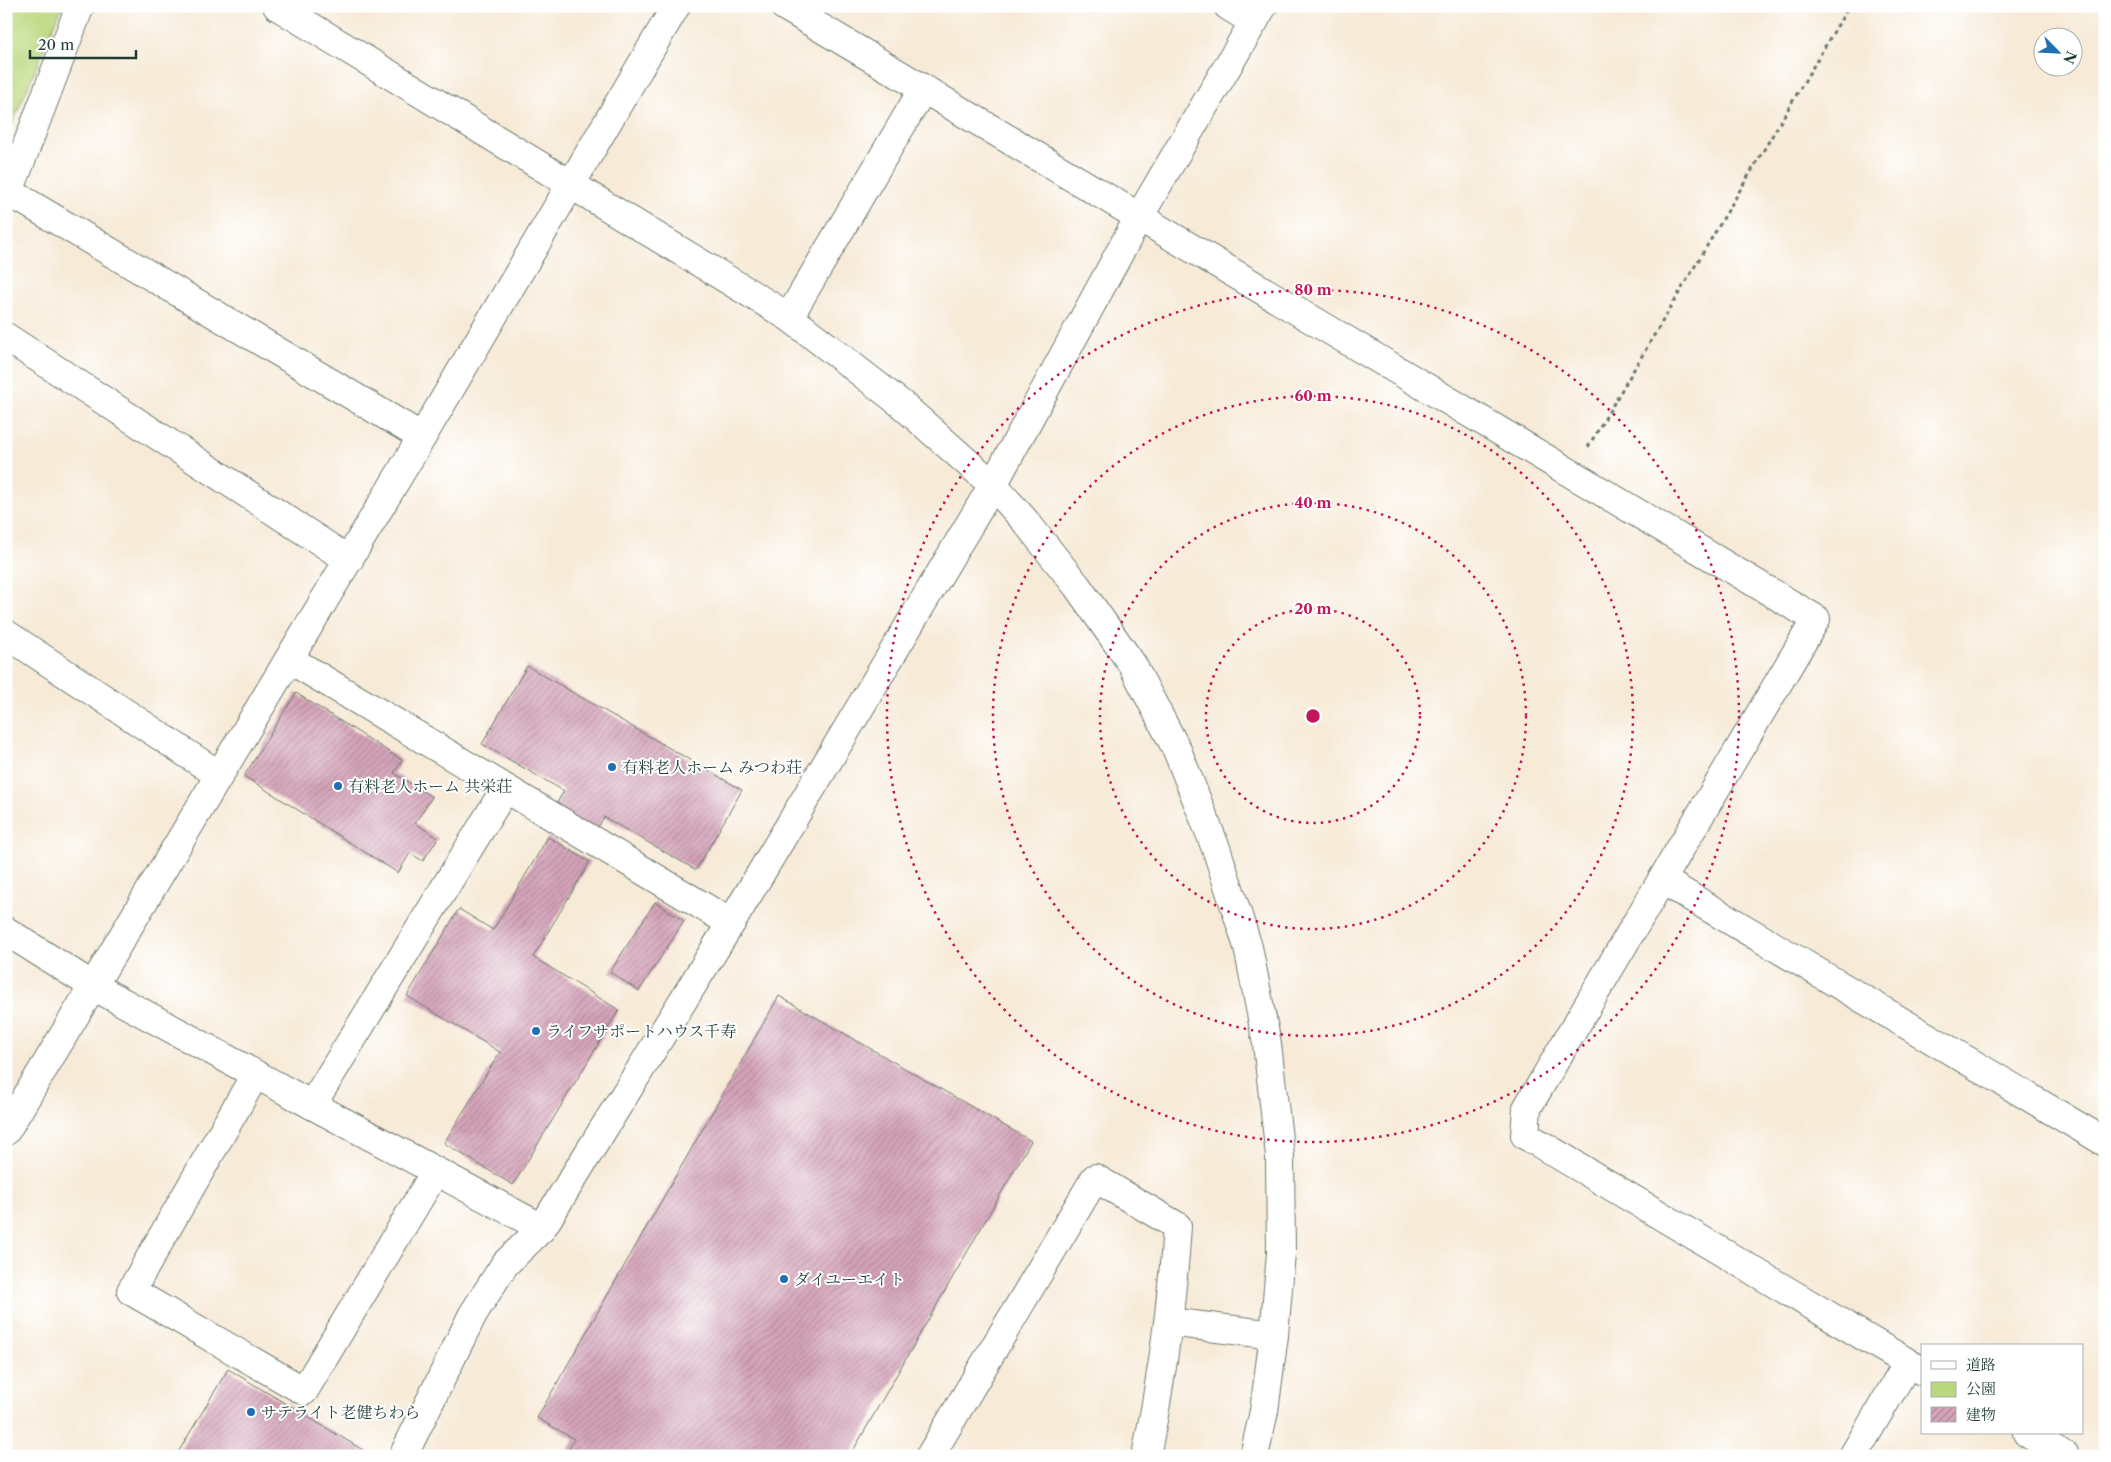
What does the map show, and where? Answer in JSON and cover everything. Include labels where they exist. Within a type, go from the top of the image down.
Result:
[{"type":"street","points":[[80,6],[7,194],[422,437]]},
{"type":"street","points":[[277,6],[789,316],[900,403],[993,485],[1026,522],[1071,579],[1132,664],[1177,750],[1217,850],[1248,947],[1266,1044],[1280,1156],[1280,1253],[1274,1335],[1264,1411],[1254,1456]]},
{"type":"street","points":[[6,1131],[349,560],[676,6]]},
{"type":"street","points":[[784,6],[1816,619],[1527,1108],[1525,1135],[1915,1367],[1854,1456]]},
{"type":"street","points":[[403,1456],[473,1314],[505,1264],[542,1228],[730,923],[993,485],[1139,217],[1259,14],[1228,6]]},
{"type":"street","points":[[789,316],[923,89]]},
{"type":"street","points":[[6,337],[349,560]]},
{"type":"street","points":[[6,634],[219,775]]},
{"type":"street","points":[[289,660],[730,923]]},
{"type":"street","points":[[312,1105],[506,790]]},
{"type":"street","points":[[1662,880],[2105,1142]]},
{"type":"street","points":[[6,930],[93,986],[542,1228]]},
{"type":"street","points":[[255,1074],[131,1291],[304,1391],[435,1172]]},
{"type":"street","points":[[930,1456],[1095,1178],[1177,1226],[1169,1322],[1158,1400],[1146,1456]]},
{"type":"street","points":[[1169,1322],[1274,1335]]},
{"type":"street","points":[[2029,1434],[2065,1456]]},
{"type":"path","points":[[1572,474],[1849,6]]},
{"type":"green space","points":[[6,6],[62,6],[6,139]]},
{"type":"building","name":"有料老人ホーム みつわ荘","points":[[527,666],[742,790],[696,870],[604,817],[593,835],[552,811],[564,791],[482,744]]},
{"type":"building","name":"有料老人ホーム 共栄荘","points":[[296,693],[402,760],[394,773],[432,797],[415,823],[438,838],[423,861],[410,853],[398,873],[244,776]]},
{"type":"building","name":"ライフサポートハウス千寿","points":[[548,837],[590,862],[533,957],[619,1010],[513,1185],[444,1143],[500,1052],[407,996],[459,909],[493,930]]},
{"type":"building","points":[[655,902],[684,921],[639,991],[610,972]]},
{"type":"building","name":"ダイユーエイト","points":[[779,996],[1031,1141],[850,1456],[565,1456],[574,1439],[537,1418]]},
{"type":"building","name":"サテライト老健ちわら","points":[[228,1369],[373,1456],[176,1456]]},
{"type":"place","name":"有料老人ホーム みつわ荘","points":[[612,767]]},
{"type":"place","name":"有料老人ホーム 共栄荘","points":[[338,786]]},
{"type":"place","name":"ライフサポートハウス千寿","points":[[536,1031]]},
{"type":"place","name":"ダイユーエイト","points":[[784,1279]]},
{"type":"place","name":"サテライト老健ちわら","points":[[251,1412]]}]
